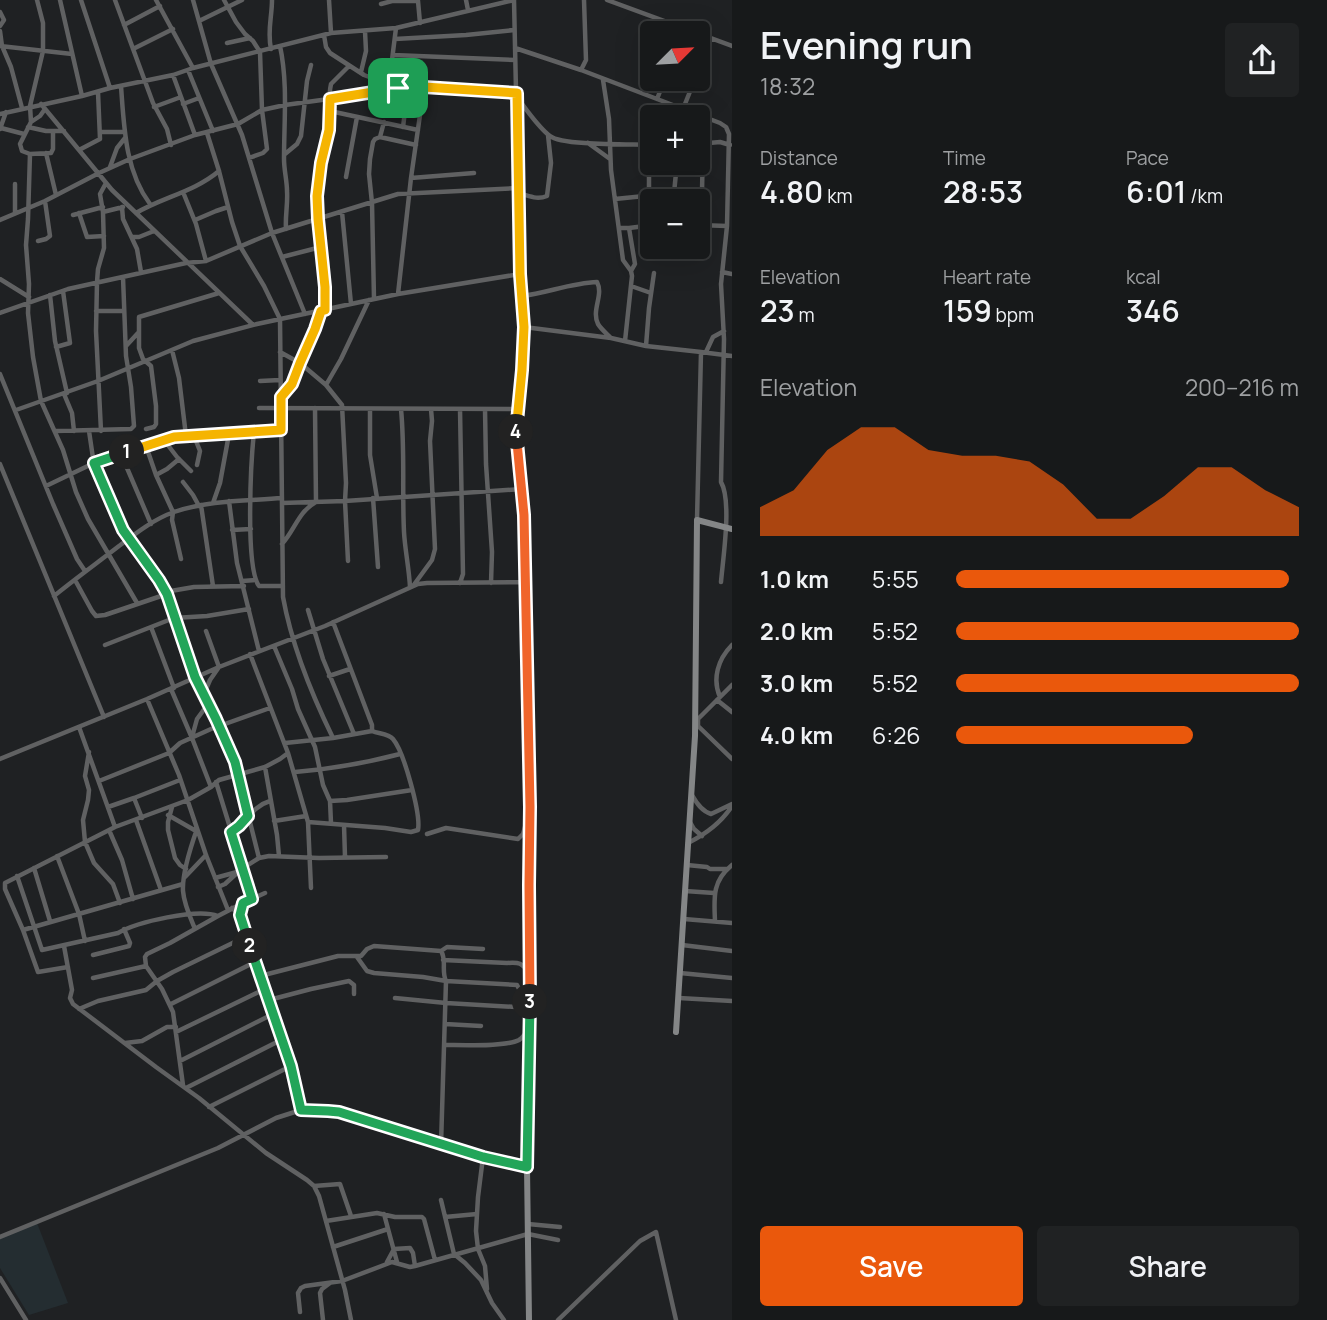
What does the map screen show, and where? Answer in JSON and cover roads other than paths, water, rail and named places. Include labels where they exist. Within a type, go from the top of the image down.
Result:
[{"type":"street","points":[[30,124],[30,106],[43,51],[43,23],[37,0]]},
{"type":"street","points":[[60,0],[82,96]]},
{"type":"street","points":[[81,0],[110,88]]},
{"type":"street","points":[[115,0],[154,107],[172,145]]},
{"type":"street","points":[[156,0],[191,69],[240,246],[280,319],[283,597],[292,639],[332,738]]},
{"type":"street","points":[[192,0],[211,64],[238,124],[272,233],[305,314]]},
{"type":"street","points":[[224,0],[240,29],[251,38],[260,52],[267,151],[249,158]]},
{"type":"street","points":[[199,21],[242,0]]},
{"type":"street","points":[[271,48],[268,30],[272,0]]},
{"type":"street","points":[[328,0],[331,33]]},
{"type":"street","points":[[466,0],[468,10]]},
{"type":"street","points":[[24,134],[0,129],[3,113],[173,75],[331,33],[396,28],[514,0],[520,274],[524,327],[516,429],[524,515],[530,807],[528,1320]]},
{"type":"street","points":[[581,70],[586,60],[584,0]]},
{"type":"street","points":[[607,0],[658,21]]},
{"type":"street","points":[[381,4],[391,1],[418,1],[420,23]]},
{"type":"street","points":[[124,25],[160,6]]},
{"type":"street","points":[[0,12],[4,20],[0,29],[1,46],[11,67],[22,108]]},
{"type":"street","points":[[389,84],[396,28]]},
{"type":"street","points":[[133,49],[173,29]]},
{"type":"street","points":[[396,39],[513,30]]},
{"type":"street","points":[[360,72],[366,51],[365,31]]},
{"type":"street","points":[[324,35],[328,51],[375,80],[398,88]]},
{"type":"street","points":[[227,43],[251,38]]},
{"type":"street","points":[[711,38],[732,46]]},
{"type":"street","points":[[1,46],[72,54]]},
{"type":"street","points":[[280,46],[285,104],[286,229]]},
{"type":"street","points":[[515,48],[673,105]]},
{"type":"street","points":[[393,55],[515,60]]},
{"type":"street","points":[[284,155],[299,140],[311,65]]},
{"type":"street","points":[[281,397],[290,388],[323,310],[325,287],[318,219],[318,184],[329,130],[331,84],[349,66]]},
{"type":"street","points":[[173,75],[195,135]]},
{"type":"street","points":[[603,79],[615,199],[624,260],[631,271]]},
{"type":"street","points":[[121,86],[125,134],[131,159],[140,189],[150,204]]},
{"type":"street","points":[[398,294],[424,87]]},
{"type":"street","points":[[0,220],[131,159],[195,135],[238,124],[262,110],[285,104],[398,88],[424,87],[517,95],[548,134],[556,139],[640,144]]},
{"type":"street","points":[[403,127],[408,88]]},
{"type":"street","points":[[657,99],[660,91]]},
{"type":"street","points":[[79,150],[99,141],[101,132],[97,92]]},
{"type":"street","points":[[154,107],[181,97]]},
{"type":"street","points":[[183,104],[199,97]]},
{"type":"street","points":[[43,106],[40,116],[30,124],[24,134],[20,148],[30,154],[53,151],[53,132]]},
{"type":"street","points":[[43,106],[106,183],[253,325]]},
{"type":"street","points":[[330,111],[418,130]]},
{"type":"street","points":[[346,177],[357,117]]},
{"type":"street","points":[[710,119],[726,127],[730,145],[721,293],[724,339],[720,467],[729,528],[723,552],[721,582]]},
{"type":"street","points":[[380,137],[384,122]]},
{"type":"street","points":[[30,124],[53,132],[64,131]]},
{"type":"street","points":[[101,132],[125,134]]},
{"type":"street","points":[[109,169],[125,134]]},
{"type":"street","points":[[0,313],[29,300],[97,282],[206,261],[272,233],[394,195],[519,190],[532,198],[547,197],[551,163],[548,134]]},
{"type":"street","points":[[326,385],[372,300],[370,159],[373,142],[380,137],[416,145]]},
{"type":"street","points":[[588,143],[611,160]]},
{"type":"street","points":[[710,143],[730,145]]},
{"type":"street","points":[[46,153],[56,195]]},
{"type":"street","points":[[30,154],[26,245],[28,313],[41,401],[82,507],[137,603]]},
{"type":"street","points":[[136,213],[150,204],[196,187],[219,171]]},
{"type":"street","points":[[411,178],[474,173]]},
{"type":"street","points":[[101,431],[96,312],[98,269],[104,248],[100,194],[106,183]]},
{"type":"street","points":[[15,184],[15,213]]},
{"type":"street","points":[[183,192],[195,220],[206,261]]},
{"type":"street","points":[[615,199],[640,196]]},
{"type":"street","points":[[38,241],[50,236],[45,201]]},
{"type":"street","points":[[104,236],[87,237],[76,214],[129,206]]},
{"type":"street","points":[[122,207],[123,219],[137,249],[141,273]]},
{"type":"street","points":[[195,220],[228,207]]},
{"type":"street","points":[[342,212],[351,304]]},
{"type":"street","points":[[710,225],[727,226]]},
{"type":"street","points":[[620,228],[640,227]]},
{"type":"street","points":[[625,341],[631,271],[635,264],[629,228]]},
{"type":"street","points":[[132,237],[154,231]]},
{"type":"street","points":[[282,257],[321,247]]},
{"type":"street","points":[[722,272],[732,274]]},
{"type":"street","points":[[646,346],[654,273]]},
{"type":"street","points":[[16,411],[128,370],[193,341],[253,325],[398,294],[520,274]]},
{"type":"street","points":[[55,432],[134,428],[122,277]]},
{"type":"street","points":[[0,279],[29,300]]},
{"type":"street","points":[[522,296],[597,282],[600,289],[597,322],[611,338]]},
{"type":"street","points":[[631,286],[651,293]]},
{"type":"street","points":[[56,346],[70,343],[63,291]]},
{"type":"street","points":[[146,429],[155,426],[157,419],[150,364],[141,356],[139,348],[139,318],[219,293]]},
{"type":"street","points":[[50,295],[56,346],[73,416],[74,431]]},
{"type":"street","points":[[96,312],[124,311]]},
{"type":"street","points":[[524,327],[732,356]]},
{"type":"street","points":[[676,1032],[696,725],[697,520],[704,352],[712,338],[724,331]]},
{"type":"street","points":[[126,346],[139,332]]},
{"type":"street","points":[[126,335],[139,348]]},
{"type":"street","points":[[717,335],[724,339]]},
{"type":"street","points":[[172,350],[179,378],[186,436]]},
{"type":"street","points":[[280,351],[300,363],[326,385],[344,409],[348,561]]},
{"type":"street","points":[[0,374],[77,559],[85,571]]},
{"type":"street","points":[[260,381],[280,380]]},
{"type":"street","points":[[259,408],[518,409]]},
{"type":"street","points":[[315,408],[316,502]]},
{"type":"street","points":[[370,409],[370,455],[378,567]]},
{"type":"street","points":[[401,409],[405,544],[412,586]]},
{"type":"street","points":[[412,586],[434,554],[431,409]]},
{"type":"street","points":[[460,409],[463,578],[460,583]]},
{"type":"street","points":[[485,409],[493,561],[491,583]]},
{"type":"street","points":[[46,486],[94,463],[164,440],[186,436],[281,430]]},
{"type":"street","points":[[89,431],[94,463],[111,503],[129,538],[166,593],[195,677],[239,774],[259,858]]},
{"type":"street","points":[[254,432],[251,554],[258,586],[283,586]]},
{"type":"street","points":[[213,503],[220,483],[229,433]]},
{"type":"street","points":[[194,436],[200,452],[197,465]]},
{"type":"street","points":[[164,440],[191,471]]},
{"type":"street","points":[[146,446],[173,513],[172,520],[181,559]]},
{"type":"street","points":[[121,454],[151,524]]},
{"type":"street","points":[[156,475],[179,459]]},
{"type":"street","points":[[0,464],[104,717]]},
{"type":"street","points":[[183,482],[200,505],[213,586]]},
{"type":"street","points":[[54,596],[151,524],[173,513],[200,505],[252,500],[345,501],[522,489]]},
{"type":"street","points":[[725,499],[732,500]]},
{"type":"street","points":[[229,501],[237,563],[259,650]]},
{"type":"street","points":[[282,544],[293,531],[301,514],[316,502]]},
{"type":"street","points":[[697,520],[729,528]]},
{"type":"street","points":[[232,530],[251,529]]},
{"type":"street","points":[[723,552],[732,555]]},
{"type":"street","points":[[75,580],[96,616],[187,587],[256,580]]},
{"type":"street","points":[[0,759],[259,650],[314,630],[412,586],[427,583],[525,582]]},
{"type":"street","points":[[105,645],[174,618],[249,610]]},
{"type":"street","points":[[308,610],[329,677],[354,734]]},
{"type":"street","points":[[333,622],[372,731]]},
{"type":"street","points":[[151,627],[211,788]]},
{"type":"street","points":[[206,631],[219,667]]},
{"type":"street","points":[[732,645],[717,669],[718,699],[732,712]]},
{"type":"street","points":[[274,646],[312,740],[330,801],[331,823]]},
{"type":"street","points":[[250,654],[295,772],[307,819],[311,888]]},
{"type":"street","points":[[204,695],[219,667]]},
{"type":"street","points":[[329,677],[350,669]]},
{"type":"street","points":[[696,725],[698,719],[732,685]]},
{"type":"street","points":[[147,699],[188,800],[218,887],[230,909],[240,915]]},
{"type":"street","points":[[192,738],[197,719],[208,704]]},
{"type":"street","points":[[99,781],[169,753],[180,743],[219,726],[270,708]]},
{"type":"street","points":[[696,725],[732,759]]},
{"type":"street","points":[[79,727],[115,827]]},
{"type":"street","points":[[274,821],[307,819],[344,825],[417,832],[419,830],[412,790],[400,754],[391,737],[372,731],[285,743]]},
{"type":"street","points":[[89,752],[85,776],[89,790],[83,820],[85,842],[94,863],[113,884],[120,903]]},
{"type":"street","points":[[68,967],[38,972],[4,887],[6,882],[115,827],[188,800],[211,788],[216,782],[265,767],[288,753]]},
{"type":"street","points":[[295,772],[400,754]]},
{"type":"street","points":[[265,767],[279,856]]},
{"type":"street","points":[[108,807],[180,780]]},
{"type":"street","points":[[216,782],[240,870],[252,899]]},
{"type":"street","points":[[330,801],[412,790]]},
{"type":"street","points":[[691,795],[699,806],[711,814],[732,805]]},
{"type":"street","points":[[134,798],[161,890]]},
{"type":"street","points":[[231,832],[261,804],[270,801]]},
{"type":"street","points":[[688,843],[722,820],[732,805]]},
{"type":"street","points":[[173,806],[168,831],[175,858],[186,869]]},
{"type":"street","points":[[427,834],[446,828],[518,839],[524,831],[530,807]]},
{"type":"street","points":[[161,811],[197,830]]},
{"type":"street","points":[[690,822],[694,830],[702,836]]},
{"type":"street","points":[[344,825],[345,857]]},
{"type":"street","points":[[109,830],[122,860],[133,899]]},
{"type":"street","points":[[195,929],[184,896],[184,882],[197,830]]},
{"type":"street","points":[[23,929],[120,903],[184,882],[206,855]]},
{"type":"street","points":[[57,856],[79,914],[85,941]]},
{"type":"street","points":[[218,887],[259,858],[269,856],[387,857]]},
{"type":"street","points":[[687,865],[710,869],[730,867]]},
{"type":"street","points":[[715,921],[714,893],[730,867]]},
{"type":"street","points":[[34,868],[50,921]]},
{"type":"street","points":[[215,878],[240,870]]},
{"type":"street","points":[[17,876],[42,950],[118,933],[129,927],[166,918],[206,913],[218,916]]},
{"type":"street","points":[[221,893],[225,884]]},
{"type":"street","points":[[685,891],[714,893]]},
{"type":"street","points":[[185,1087],[171,1004],[146,966],[146,954],[265,893]]},
{"type":"street","points":[[243,903],[240,915],[291,1066],[301,1110]]},
{"type":"street","points":[[684,919],[732,923]]},
{"type":"street","points":[[93,955],[129,946],[124,929]]},
{"type":"street","points":[[79,1009],[98,1001],[146,990],[157,981],[247,936]]},
{"type":"street","points":[[682,945],[732,951]]},
{"type":"street","points":[[64,946],[73,1004],[185,1087],[266,1153],[314,1186],[326,1221],[351,1320]]},
{"type":"street","points":[[260,976],[338,956],[361,956],[374,946],[440,951],[447,947],[483,949]]},
{"type":"street","points":[[440,951],[446,981],[441,1144]]},
{"type":"street","points":[[357,957],[370,972],[446,981],[512,983],[520,988],[528,1003]]},
{"type":"street","points":[[443,960],[520,963],[530,973]]},
{"type":"street","points":[[171,1004],[255,962]]},
{"type":"street","points":[[93,978],[146,966]]},
{"type":"street","points":[[680,973],[732,978]]},
{"type":"street","points":[[268,1000],[349,981],[354,985],[354,995]]},
{"type":"street","points":[[124,1043],[142,1041],[167,1027],[185,1027],[265,989]]},
{"type":"street","points":[[396,998],[516,1007],[528,1003]]},
{"type":"street","points":[[679,998],[732,1001]]},
{"type":"street","points":[[180,1061],[273,1014]]},
{"type":"street","points":[[445,1024],[481,1026]]},
{"type":"street","points":[[177,1043],[185,1027]]},
{"type":"street","points":[[444,1045],[512,1042],[521,1039],[530,1027]]},
{"type":"street","points":[[185,1087],[281,1040]]},
{"type":"street","points":[[209,1107],[291,1066]]},
{"type":"street","points":[[0,1237],[218,1148],[276,1118],[301,1110],[339,1112],[483,1157],[527,1167]]},
{"type":"street","points":[[483,1157],[476,1231],[478,1249],[485,1266],[487,1290]]},
{"type":"street","points":[[314,1186],[340,1184],[351,1216]]},
{"type":"street","points":[[441,1200],[454,1254],[472,1270],[504,1320]]},
{"type":"street","points":[[326,1221],[377,1213],[396,1217],[424,1217],[435,1260]]},
{"type":"street","points":[[384,1214],[397,1262]]},
{"type":"street","points":[[445,1217],[477,1214]]},
{"type":"street","points":[[528,1224],[560,1227]]},
{"type":"street","points":[[333,1247],[388,1229]]},
{"type":"street","points":[[558,1320],[640,1241],[656,1232],[676,1320]]},
{"type":"street","points":[[300,1312],[298,1293],[301,1288],[342,1281],[387,1263],[415,1266],[527,1234],[558,1240]]},
{"type":"street","points":[[394,1249],[411,1248],[415,1266]]},
{"type":"street","points":[[387,1263],[394,1249]]},
{"type":"street","points":[[0,1278],[26,1320]]},
{"type":"street","points":[[323,1320],[321,1291],[330,1283]]}]
